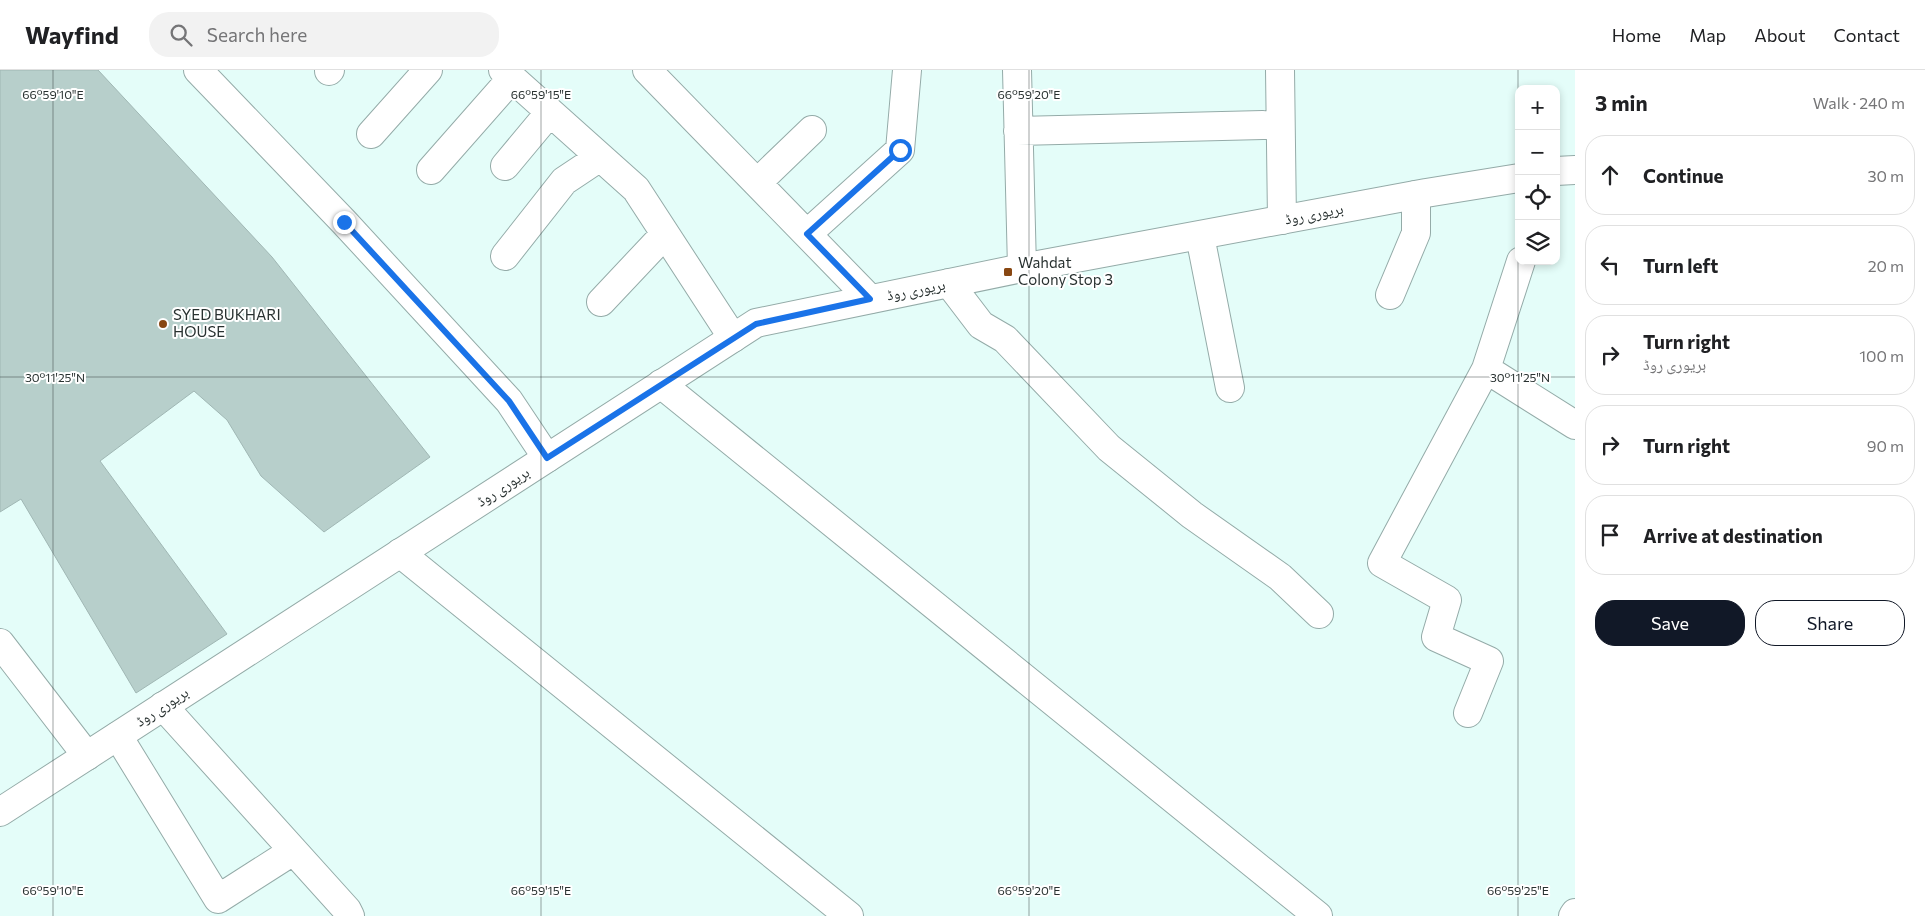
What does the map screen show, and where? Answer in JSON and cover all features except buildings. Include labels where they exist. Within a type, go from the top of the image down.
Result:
[{"type":"street","points":[[198,70],[344,222],[509,401],[547,458]]},
{"type":"street","points":[[370,134],[428,70]]},
{"type":"street","points":[[647,70],[870,299]]},
{"type":"street","points":[[807,234],[900,150],[907,70]]},
{"type":"street","points":[[1017,70],[1022,268]]},
{"type":"street","points":[[1280,70],[1282,220]]},
{"type":"street","points":[[431,170],[508,74],[636,190],[733,338]]},
{"type":"street","points":[[505,166],[550,112]]},
{"type":"street","points":[[1018,131],[1263,125]]},
{"type":"street","points":[[757,183],[812,130]]},
{"type":"street","points":[[505,256],[564,181],[600,157]]},
{"type":"street","points":[[1560,172],[1575,170]]},
{"type":"street","name":"بریوری روڈ","points":[[0,812],[756,324],[1022,268],[1416,195],[1515,179]]},
{"type":"street","points":[[1390,295],[1416,233],[1416,195]]},
{"type":"street","points":[[601,302],[664,234]]},
{"type":"street","points":[[1200,236],[1230,388]]},
{"type":"street","points":[[1468,713],[1490,661],[1436,637],[1446,600],[1382,563],[1486,369],[1520,265]]},
{"type":"street","points":[[949,283],[981,325],[1005,339],[1109,448],[1192,514],[1280,577],[1318,614]]},
{"type":"street","points":[[1486,369],[1575,425]]},
{"type":"street","points":[[661,384],[1318,916]]},
{"type":"street","points":[[400,553],[849,916]]},
{"type":"street","points":[[0,643],[87,756]]},
{"type":"street","points":[[163,706],[347,910],[350,916]]},
{"type":"street","points":[[118,736],[218,899],[293,851]]},
{"type":"street","points":[[1572,916],[1575,913]]},
{"type":"place","name":"Wahdat Colony Stop 3","points":[[1008,272]]},
{"type":"place","name":"SYED BUKHARI HOUSE","points":[[163,324]]},
{"type":"route","points":[[344,222],[509,401],[547,458],[756,324],[870,299],[807,234],[900,150]]}]
